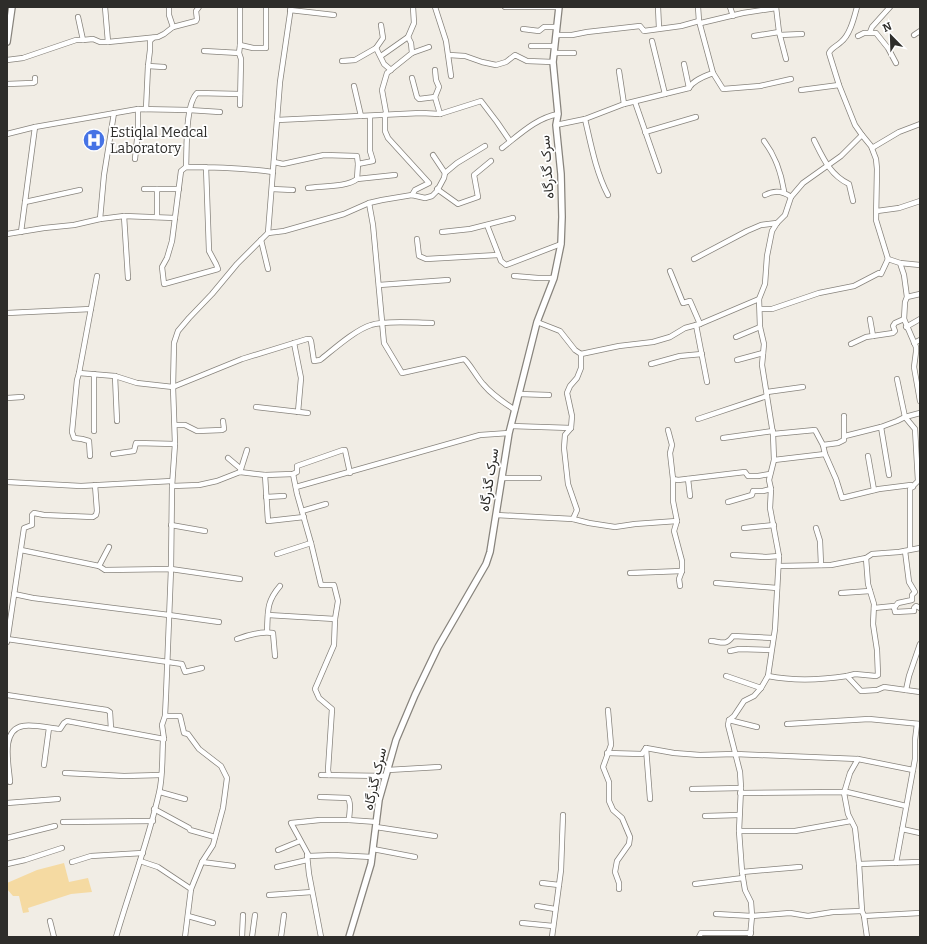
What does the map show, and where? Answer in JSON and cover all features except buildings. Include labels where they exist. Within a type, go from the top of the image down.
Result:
[{"type":"street","points":[[7,42],[12,7]]},
{"type":"street","points":[[105,7],[108,42]]},
{"type":"street","points":[[169,7],[172,27]]},
{"type":"street","points":[[7,60],[23,58],[76,40],[93,39],[100,42],[108,42],[152,38],[164,34],[172,27],[196,21],[196,11],[199,7]]},
{"type":"street","points":[[240,7],[240,105]]},
{"type":"street","points":[[240,44],[253,48],[266,48],[266,7]]},
{"type":"street","points":[[380,56],[408,37],[414,23],[413,7]]},
{"type":"street","points":[[435,7],[446,41],[451,76]]},
{"type":"street","points":[[505,7],[559,7]]},
{"type":"street","name":"سرک گذرگاه","points":[[349,937],[371,864],[379,800],[396,740],[415,695],[438,647],[486,564],[490,552],[509,433],[537,322],[554,278],[561,244],[562,217],[561,174],[556,125],[558,114],[553,62],[559,7]]},
{"type":"street","points":[[658,7],[659,28]]},
{"type":"street","points":[[698,7],[700,22],[713,73],[723,90],[760,86],[791,79]]},
{"type":"street","points":[[730,7],[733,16]]},
{"type":"street","points":[[760,309],[772,309],[819,293],[854,286],[881,274],[888,260],[876,220],[876,160],[872,148],[855,125],[839,85],[829,52],[846,37],[856,7]]},
{"type":"street","points":[[870,32],[872,27],[890,7]]},
{"type":"street","points":[[556,35],[572,35],[590,31],[640,26],[644,30],[681,26],[776,8],[779,33],[786,59]]},
{"type":"street","points":[[268,233],[280,82],[290,9],[334,15]]},
{"type":"street","points":[[78,17],[83,40]]},
{"type":"street","points":[[342,61],[355,60],[376,48],[383,38],[381,25]]},
{"type":"street","points":[[523,29],[539,31],[544,27],[556,26]]},
{"type":"street","points":[[914,35],[920,31]]},
{"type":"street","points":[[754,36],[779,33],[802,34]]},
{"type":"street","points":[[858,36],[864,33],[876,33],[888,48],[896,63]]},
{"type":"street","points":[[408,37],[411,43],[412,53]]},
{"type":"street","points":[[146,108],[150,41],[152,38]]},
{"type":"street","points":[[652,41],[666,94]]},
{"type":"street","points":[[531,46],[574,53]]},
{"type":"street","points":[[412,195],[415,190],[429,183],[388,138],[384,131],[386,112],[382,90],[387,73],[412,53],[429,47]]},
{"type":"street","points":[[376,48],[384,64],[391,70]]},
{"type":"street","points":[[204,51],[239,53]]},
{"type":"street","points":[[449,55],[464,56],[496,65],[506,62],[515,55],[527,62],[553,62]]},
{"type":"street","points":[[684,64],[689,88]]},
{"type":"street","points":[[148,66],[164,67]]},
{"type":"street","points":[[435,70],[436,80],[439,86],[435,97],[440,114]]},
{"type":"street","points":[[619,71],[624,104]]},
{"type":"street","points":[[556,125],[585,120],[624,104],[689,88],[690,85],[713,73]]},
{"type":"street","points":[[7,84],[33,83],[35,82],[34,78]]},
{"type":"street","points":[[412,78],[417,97],[419,99],[435,97]]},
{"type":"street","points":[[801,90],[839,85]]},
{"type":"street","points":[[354,86],[361,116]]},
{"type":"street","points":[[206,167],[209,251],[218,269],[164,284],[162,267],[167,258],[172,241],[181,171],[186,166],[189,110],[194,96],[197,93],[240,94]]},
{"type":"street","points":[[277,120],[385,116],[421,113],[440,114],[480,101],[510,141]]},
{"type":"street","points":[[635,102],[659,171]]},
{"type":"street","points":[[7,134],[35,127],[146,108],[220,112]]},
{"type":"street","points":[[135,159],[138,130],[138,109]]},
{"type":"street","points":[[100,219],[104,176],[114,113]]},
{"type":"street","points":[[502,148],[546,116],[558,114]]},
{"type":"street","points":[[358,164],[373,161],[370,151],[370,116]]},
{"type":"street","points":[[645,132],[696,117]]},
{"type":"street","points":[[585,120],[598,171],[608,195]]},
{"type":"street","points":[[872,148],[899,132],[920,124]]},
{"type":"street","points":[[21,232],[35,127]]},
{"type":"street","points":[[699,937],[701,933],[750,935],[752,916],[751,902],[745,890],[742,872],[739,831],[740,772],[728,724],[729,720],[734,716],[744,701],[754,696],[768,676],[775,629],[779,556],[770,508],[770,474],[774,460],[773,433],[762,365],[764,344],[760,327],[759,298],[765,284],[767,256],[772,231],[785,215],[792,197],[804,183],[841,156],[862,135]]},
{"type":"street","points":[[814,140],[827,166],[835,175],[849,184],[853,201]]},
{"type":"street","points":[[764,141],[776,158],[780,169],[784,192]]},
{"type":"street","points":[[116,937],[129,892],[153,821],[154,809],[160,792],[162,741],[164,739],[162,725],[165,716],[171,568],[172,480],[175,444],[173,388],[174,342],[178,331],[237,264],[268,233],[284,231],[344,214],[370,203],[382,200],[412,195],[425,198],[432,196],[444,178],[445,173],[457,163],[485,146]]},
{"type":"street","points":[[274,162],[283,164],[324,155],[355,155],[357,156],[358,164],[357,179]]},
{"type":"street","points":[[433,155],[445,173]]},
{"type":"street","points":[[437,189],[458,204],[478,197],[474,175],[491,161]]},
{"type":"street","points":[[186,166],[251,169],[273,172]]},
{"type":"street","points":[[308,188],[352,183],[357,179],[395,175]]},
{"type":"street","points":[[144,189],[179,189]]},
{"type":"street","points":[[157,189],[157,217]]},
{"type":"street","points":[[272,189],[294,190]]},
{"type":"street","points":[[25,202],[80,190]]},
{"type":"street","points":[[765,195],[769,193],[784,192],[792,197]]},
{"type":"street","points":[[877,210],[899,208],[920,201]]},
{"type":"street","points":[[370,203],[384,343],[402,373],[464,359],[483,385],[496,398],[515,410]]},
{"type":"street","points":[[124,216],[128,278]]},
{"type":"street","points":[[7,234],[74,225],[100,219],[124,216],[175,218]]},
{"type":"street","points":[[442,232],[470,229],[513,218]]},
{"type":"street","points":[[694,260],[747,230],[760,225],[777,223]]},
{"type":"street","points":[[487,225],[498,255],[501,261],[506,265],[561,244]]},
{"type":"street","points":[[418,239],[419,256],[426,259],[498,255]]},
{"type":"street","points":[[261,240],[268,270]]},
{"type":"street","points":[[888,260],[920,265]]},
{"type":"street","points":[[900,263],[904,275],[907,297],[905,302],[904,319],[916,352],[914,367],[920,401]]},
{"type":"street","points":[[670,271],[684,303],[690,301],[698,324],[707,382]]},
{"type":"street","points":[[90,456],[90,441],[74,438],[72,432],[77,380],[97,276]]},
{"type":"street","points":[[514,276],[554,278]]},
{"type":"street","points":[[379,285],[448,280]]},
{"type":"street","points":[[907,297],[920,294]]},
{"type":"street","points":[[537,322],[560,331],[575,350],[582,354],[619,346],[653,342],[670,337],[685,328],[759,298]]},
{"type":"street","points":[[7,313],[91,309]]},
{"type":"street","points":[[906,327],[920,318]]},
{"type":"street","points":[[870,319],[873,336]]},
{"type":"street","points":[[851,344],[873,336],[893,333],[895,331],[893,326],[904,319]]},
{"type":"street","points":[[79,373],[115,376],[137,383],[173,388],[242,359],[307,339],[310,339],[314,361],[316,361],[320,360],[352,335],[370,325],[382,323],[432,323]]},
{"type":"street","points":[[736,337],[760,327]]},
{"type":"street","points":[[914,343],[920,340]]},
{"type":"street","points":[[294,343],[301,378],[298,412]]},
{"type":"street","points":[[737,360],[763,353]]},
{"type":"street","points":[[573,518],[577,510],[568,484],[564,448],[566,435],[571,428],[572,416],[567,393],[570,386],[577,378],[581,368],[582,354]]},
{"type":"street","points":[[651,364],[680,356],[702,354]]},
{"type":"street","points":[[94,374],[94,431]]},
{"type":"street","points":[[115,376],[117,421]]},
{"type":"street","points":[[894,608],[898,603],[912,600],[912,595],[915,592],[909,582],[907,550],[910,489],[918,481],[914,429],[905,417],[897,379]]},
{"type":"street","points":[[698,419],[767,394],[803,387]]},
{"type":"street","points":[[519,394],[549,395]]},
{"type":"street","points":[[7,398],[22,397]]},
{"type":"street","points":[[256,407],[276,408],[308,413]]},
{"type":"street","points":[[845,436],[881,427],[905,417],[920,413]]},
{"type":"street","points":[[823,445],[843,442],[845,436],[844,416]]},
{"type":"street","points":[[175,425],[185,425],[196,431],[222,430],[224,429],[223,421]]},
{"type":"street","points":[[511,426],[571,428]]},
{"type":"street","points":[[881,427],[889,475]]},
{"type":"street","points":[[668,430],[672,445],[670,453],[673,479],[673,501],[677,521],[674,531],[682,561],[682,571],[679,579],[680,586]]},
{"type":"street","points":[[724,438],[815,430],[823,445],[825,454],[836,479],[840,496],[842,498],[874,490],[911,485],[913,487]]},
{"type":"street","points":[[296,487],[350,473],[480,435],[509,433]]},
{"type":"street","points":[[113,454],[134,451],[136,443],[175,444]]},
{"type":"street","points":[[172,486],[199,485],[217,481],[241,470],[247,450]]},
{"type":"street","points":[[228,458],[241,470],[265,475],[293,474],[297,472],[297,466],[345,450],[350,473]]},
{"type":"street","points":[[774,460],[825,454]]},
{"type":"street","points":[[868,456],[874,490]]},
{"type":"street","points":[[673,479],[678,480],[745,472],[748,476],[770,474]]},
{"type":"street","points":[[293,474],[322,585],[334,585],[338,600],[335,620],[334,645],[315,690],[315,693],[319,698],[332,709],[328,775]]},
{"type":"street","points":[[265,475],[268,521],[304,517]]},
{"type":"street","points":[[502,478],[539,478]]},
{"type":"street","points":[[688,479],[690,496]]},
{"type":"street","points":[[7,482],[81,486],[172,480]]},
{"type":"street","points":[[95,485],[96,515],[93,518],[32,514],[32,525],[24,528],[14,594],[10,606],[7,640],[182,664],[184,672],[202,668]]},
{"type":"street","points":[[728,502],[752,495],[753,491],[763,491],[771,488]]},
{"type":"street","points":[[266,497],[284,496]]},
{"type":"street","points":[[302,511],[326,504]]},
{"type":"street","points":[[496,515],[573,518],[589,523],[616,527],[677,521]]},
{"type":"street","points":[[171,525],[205,531]]},
{"type":"street","points":[[744,528],[774,525]]},
{"type":"street","points":[[816,528],[820,541],[821,565]]},
{"type":"street","points":[[277,554],[312,543]]},
{"type":"street","points":[[99,566],[109,547]]},
{"type":"street","points":[[779,566],[831,565],[866,558],[872,554],[920,548]]},
{"type":"street","points":[[20,550],[99,566],[104,570],[171,568],[240,579]]},
{"type":"street","points":[[733,555],[766,558],[779,556]]},
{"type":"street","points":[[768,676],[779,678],[824,678],[855,674],[878,675],[878,650],[873,624],[874,608],[870,591],[866,558]]},
{"type":"street","points":[[630,573],[682,571]]},
{"type":"street","points":[[716,583],[777,588]]},
{"type":"street","points":[[267,632],[268,606],[272,595],[280,586]]},
{"type":"street","points":[[841,593],[870,591]]},
{"type":"street","points":[[14,594],[33,598],[219,622]]},
{"type":"street","points":[[874,608],[894,606],[895,612],[914,611],[916,606],[920,608]]},
{"type":"street","points":[[268,615],[335,620]]},
{"type":"street","points":[[237,639],[267,632],[273,633],[275,656]]},
{"type":"street","points":[[711,641],[725,643],[729,642],[733,636],[773,638]]},
{"type":"street","points":[[906,690],[909,676],[920,644]]},
{"type":"street","points":[[730,651],[739,649],[771,650]]},
{"type":"street","points":[[726,676],[761,688]]},
{"type":"street","points":[[846,676],[861,691],[877,690],[884,687],[920,692]]},
{"type":"street","points":[[7,695],[107,710],[110,712],[111,729]]},
{"type":"street","points":[[608,710],[610,744],[603,767],[609,782],[612,810],[622,818],[630,837],[629,844],[617,861],[615,872],[619,883],[619,890]]},
{"type":"street","points":[[165,716],[180,716],[184,733],[188,734],[199,749],[221,766],[227,778],[224,806],[213,844],[202,862],[191,889],[185,937]]},
{"type":"street","points":[[787,724],[869,719],[919,724],[915,740],[918,759],[913,770],[896,863]]},
{"type":"street","points":[[729,720],[757,727]]},
{"type":"street","points":[[10,782],[7,746],[9,733],[17,727],[24,725],[60,729],[67,721],[164,739]]},
{"type":"street","points":[[44,766],[49,728]]},
{"type":"street","points":[[607,753],[642,754],[646,748]]},
{"type":"street","points":[[646,748],[674,753],[858,759],[913,770]]},
{"type":"street","points":[[646,748],[650,798]]},
{"type":"street","points":[[858,759],[850,773],[844,793],[846,806],[855,828],[863,914],[868,937]]},
{"type":"street","points":[[321,775],[387,773],[439,767]]},
{"type":"street","points":[[65,773],[124,776],[161,775]]},
{"type":"street","points":[[692,789],[844,793],[856,794],[906,806]]},
{"type":"street","points":[[160,792],[185,799]]},
{"type":"street","points":[[320,797],[348,798],[350,800],[349,820]]},
{"type":"street","points":[[7,803],[58,799]]},
{"type":"street","points":[[154,809],[189,828],[190,830],[215,837]]},
{"type":"street","points":[[552,937],[561,870],[563,815]]},
{"type":"street","points":[[705,816],[739,815]]},
{"type":"street","points":[[321,937],[312,892],[307,854],[292,823],[320,820],[349,820],[435,836]]},
{"type":"street","points":[[63,822],[153,821]]},
{"type":"street","points":[[739,831],[795,831],[851,821]]},
{"type":"street","points":[[7,838],[55,826]]},
{"type":"street","points":[[902,830],[920,833]]},
{"type":"street","points":[[278,850],[300,841]]},
{"type":"street","points":[[7,864],[62,848]]},
{"type":"street","points":[[373,849],[415,857]]},
{"type":"street","points":[[72,862],[91,856],[143,853]]},
{"type":"street","points":[[307,854],[311,856],[333,855],[372,857]]},
{"type":"street","points":[[277,867],[307,860]]},
{"type":"street","points":[[140,861],[158,867],[191,889]]},
{"type":"street","points":[[202,862],[232,866]]},
{"type":"street","points":[[859,864],[920,862]]},
{"type":"street","points":[[742,872],[800,867]]},
{"type":"street","points":[[695,884],[743,878]]},
{"type":"street","points":[[542,882],[559,885]]},
{"type":"street","points":[[269,895],[312,892]]},
{"type":"street","points":[[537,906],[555,909]]},
{"type":"street","points":[[716,914],[752,916],[790,912],[808,916],[833,912],[863,914],[920,913]]},
{"type":"street","points":[[252,937],[255,914]]},
{"type":"street","points":[[242,937],[243,915]]},
{"type":"street","points":[[281,937],[284,915]]},
{"type":"street","points":[[188,916],[213,922]]},
{"type":"street","points":[[50,921],[54,937]]},
{"type":"street","points":[[522,923],[553,926]]},
{"type":"shaded area","points":[[64,863],[69,882],[88,878],[92,892],[71,894],[28,908],[29,912],[23,913],[19,896],[13,896],[7,889],[7,883],[37,870]]},
{"type":"place","name":"Estiqlal Medcal Laboratory","points":[[94,140]]}]
